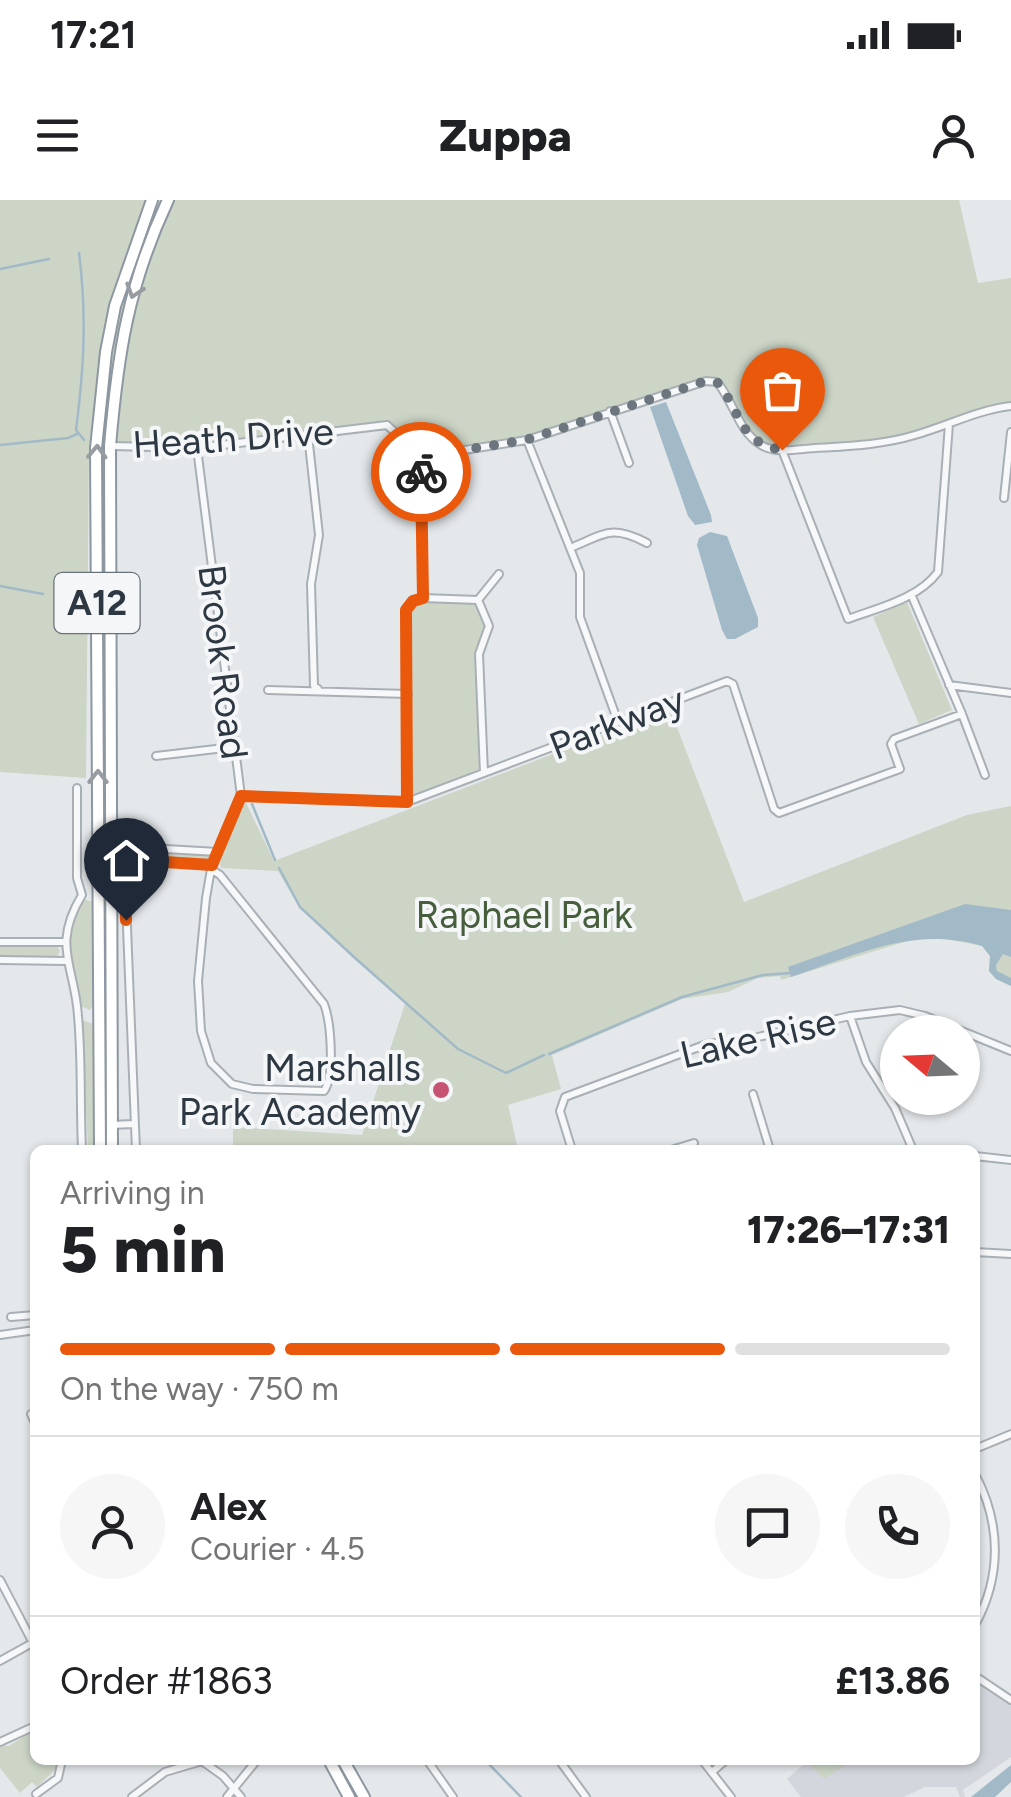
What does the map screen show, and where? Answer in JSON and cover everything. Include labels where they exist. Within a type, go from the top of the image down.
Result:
[{"type":"highway","name":"A12","points":[[100,1145],[96,444],[115,306],[152,200]]},
{"type":"highway","name":"A12","points":[[112,1145],[118,854],[110,446],[117,361],[127,312],[168,200]]},
{"type":"highway","points":[[331,1765],[349,1797]]},
{"type":"highway","points":[[346,1765],[364,1797]]},
{"type":"street","points":[[423,598],[420,457],[526,440],[706,381],[717,382],[744,430],[763,447],[782,450],[880,444],[1011,406]]},
{"type":"street","points":[[610,411],[630,463]]},
{"type":"street","name":"Heath Drive","points":[[110,446],[197,448],[386,424],[420,457]]},
{"type":"street","points":[[782,450],[848,618],[911,594],[931,582],[938,572],[948,424]]},
{"type":"street","points":[[1004,498],[1011,432]]},
{"type":"street","points":[[308,436],[319,535],[310,584],[314,686],[318,690]]},
{"type":"street","points":[[526,440],[580,573],[580,616],[618,722]]},
{"type":"street","name":"Brook Road","points":[[197,448],[241,796],[212,867],[198,981],[201,1032],[211,1063],[225,1080],[242,1087],[327,1089],[330,1024],[324,1004],[212,867]]},
{"type":"street","points":[[570,548],[615,530],[647,543]]},
{"type":"street","points":[[478,600],[499,574]]},
{"type":"street","points":[[911,594],[984,775]]},
{"type":"street","points":[[407,802],[406,610],[413,601],[423,598],[478,600]]},
{"type":"street","points":[[478,600],[489,626],[479,654],[484,773]]},
{"type":"street","name":"Parkway","points":[[241,796],[407,802],[729,681],[774,808],[779,812],[900,769],[891,744],[894,739],[962,714]]},
{"type":"street","points":[[949,685],[1011,693]]},
{"type":"street","points":[[268,690],[408,694]]},
{"type":"street","points":[[156,756],[233,746]]},
{"type":"street","points":[[76,788],[77,878],[82,894],[69,923],[65,961],[78,1010],[82,1145]]},
{"type":"street","points":[[118,854],[131,847],[218,852]]},
{"type":"street","points":[[118,854],[133,860],[212,867]]},
{"type":"street","points":[[118,854],[135,1145]]},
{"type":"street","points":[[82,894],[98,892]]},
{"type":"street","points":[[0,942],[66,942]]},
{"type":"street","points":[[0,960],[65,961]]},
{"type":"street","points":[[78,1010],[99,1014]]},
{"type":"street","name":"Lake Rise","points":[[570,1145],[560,1111],[565,1097],[707,1044],[900,1010],[925,1016],[1011,1051]]},
{"type":"street","points":[[850,1016],[866,1062],[895,1108],[911,1145]]},
{"type":"street","points":[[753,1094],[768,1145]]},
{"type":"street","points":[[112,1125],[132,1124]]},
{"type":"street","points":[[980,1157],[1011,1160]]},
{"type":"street","points":[[980,1252],[1011,1254]]},
{"type":"street","points":[[10,1317],[30,1316]]},
{"type":"street","points":[[0,1335],[30,1331]]},
{"type":"street","points":[[980,1447],[1011,1434]]},
{"type":"street","points":[[980,1485],[994,1515],[992,1588],[980,1614]]},
{"type":"street","points":[[0,1580],[30,1635]]},
{"type":"street","points":[[0,1662],[30,1644]]},
{"type":"street","points":[[980,1679],[1011,1700]]},
{"type":"street","points":[[0,1742],[30,1728]]},
{"type":"street","points":[[36,1794],[58,1778],[61,1765]]},
{"type":"street","points":[[132,1797],[166,1772],[183,1765]]},
{"type":"street","points":[[209,1765],[241,1797]]},
{"type":"street","points":[[227,1797],[253,1765]]},
{"type":"street","points":[[431,1765],[453,1797]]},
{"type":"street","points":[[563,1765],[586,1797]]},
{"type":"street","points":[[706,1765],[731,1797]]},
{"type":"street","points":[[712,1772],[720,1765]]},
{"type":"shaded area","points":[[980,1679],[1011,1700],[1011,1757],[963,1790],[965,1797],[960,1797],[956,1787],[925,1787],[904,1797],[801,1797],[787,1779],[803,1765],[980,1765]]},
{"type":"green space","points":[[0,200],[959,200],[978,283],[1011,278],[1011,407],[881,443],[782,450],[763,447],[744,431],[717,383],[706,381],[527,440],[421,457],[386,425],[197,448],[89,447],[86,778],[0,772]]},
{"type":"green space","points":[[478,600],[489,626],[479,654],[484,773],[407,802],[406,610],[413,601]]},
{"type":"green space","points":[[907,602],[952,710],[919,724],[873,617]]},
{"type":"green space","name":"Raphael Park","points":[[670,709],[744,902],[967,815],[1011,806],[1011,986],[989,971],[990,956],[982,946],[935,937],[914,939],[781,980],[780,976],[758,978],[728,992],[682,999],[552,1055],[561,1089],[508,1105],[517,1145],[233,1145],[233,1127],[362,1135],[405,1004],[299,907],[278,871],[221,868],[243,803],[274,861]]},
{"type":"green space","points":[[132,850],[211,856],[208,860],[134,858]]},
{"type":"green space","points":[[83,899],[93,902],[94,1003],[90,1010],[79,1005],[71,964],[73,927]]},
{"type":"green space","points":[[0,945],[57,946],[60,951],[57,957],[0,957]]},
{"type":"green space","points":[[82,1020],[93,1024],[95,1145],[88,1145]]},
{"type":"green space","points":[[30,1732],[30,1765],[58,1767],[37,1787],[32,1782],[20,1793],[0,1768],[0,1745],[9,1746]]},
{"type":"green space","points":[[811,1765],[845,1765],[824,1779]]},
{"type":"water","points":[[666,402],[712,522],[695,525],[688,516],[650,407]]},
{"type":"water","points":[[710,532],[727,536],[758,618],[758,627],[735,639],[727,639],[722,630],[697,545],[699,538]]},
{"type":"water","points":[[965,904],[1011,910],[1011,957],[1003,954],[996,965],[997,971],[1011,978],[1011,986],[989,971],[990,956],[982,946],[957,940],[908,941],[885,946],[791,977],[788,967]]},
{"type":"water","points":[[1011,1765],[1011,1782],[995,1797],[971,1797]]},
{"type":"waterway","points":[[79,253],[84,342],[76,430],[84,440]]},
{"type":"waterway","points":[[0,269],[49,259]]},
{"type":"waterway","points":[[0,445],[77,434]]},
{"type":"waterway","points":[[0,586],[43,594]]},
{"type":"waterway","points":[[252,804],[275,860]]},
{"type":"waterway","points":[[279,868],[300,907],[458,1049],[506,1073],[544,1055]]},
{"type":"waterway","points":[[549,1054],[682,997],[763,975],[790,973]]},
{"type":"waterway","points":[[490,1765],[521,1797]]},
{"type":"way so far","points":[[421,472],[420,457],[526,440],[706,381],[717,382],[724,391],[744,430],[763,447],[782,450]]},
{"type":"place","name":"Marshalls Park Academy","points":[[441,1090]]},
{"type":"route","points":[[126,920],[124,853],[133,860],[212,865],[241,796],[407,802],[406,610],[413,601],[423,598],[421,472]]}]
